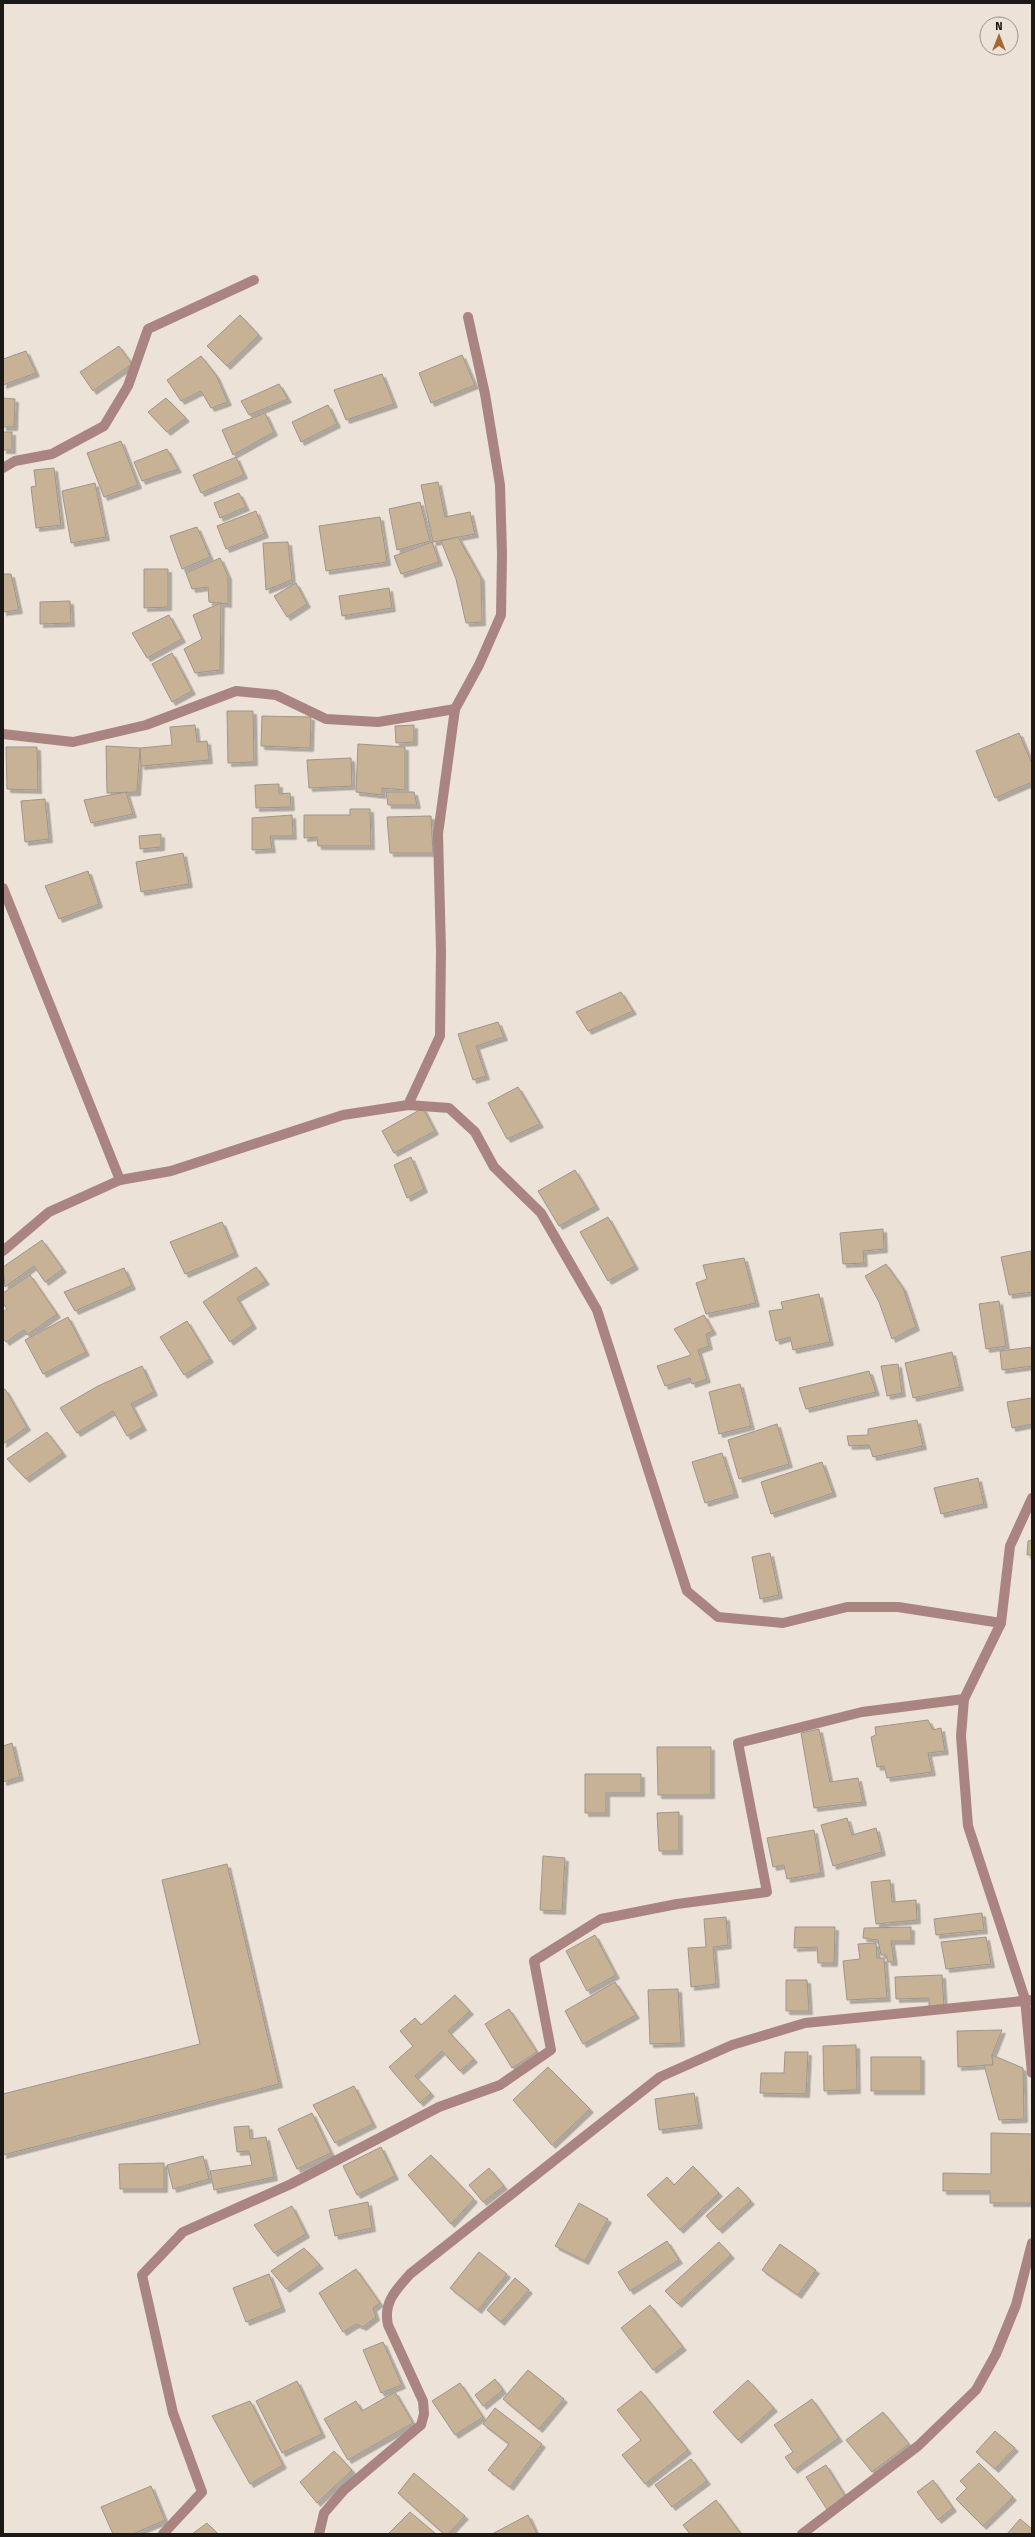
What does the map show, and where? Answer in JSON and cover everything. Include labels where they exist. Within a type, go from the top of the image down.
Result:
[{"type":"street","points":[[3,468],[16,461],[52,454],[104,426],[128,386],[148,329],[254,280]]},
{"type":"street","points":[[408,1105],[440,1036],[441,951],[438,834],[454,709],[480,665],[501,615],[502,554],[500,485],[486,394],[468,317]]},
{"type":"street","points":[[3,734],[73,742],[146,725],[236,691],[276,695],[326,719],[378,722],[454,709]]},
{"type":"street","points":[[3,888],[120,1180]]},
{"type":"street","points":[[3,1251],[49,1212],[120,1180],[171,1170],[343,1116],[408,1105],[449,1108],[475,1132],[494,1167],[541,1213],[597,1310],[687,1591],[718,1617],[783,1623],[847,1607],[898,1607],[1000,1623]]},
{"type":"street","points":[[1032,1498],[1010,1546],[1000,1623],[964,1699],[961,1736],[968,1826],[1029,2000],[1032,2072]]},
{"type":"street","points":[[163,2534],[202,2492],[173,2413],[142,2275],[183,2232],[291,2184],[439,2107],[500,2085],[551,2050],[534,1961],[600,1919],[677,1904],[767,1892],[738,1743],[862,1712],[964,1699]]},
{"type":"street","points":[[319,2534],[324,2513],[344,2490],[421,2425],[424,2414],[422,2401],[388,2325],[386,2316],[388,2301],[410,2274],[660,2077],[732,2045],[805,2023],[1029,2000]]},
{"type":"street","points":[[802,2534],[918,2446],[976,2390],[996,2354],[1016,2305],[1032,2243]]},
{"type":"building","points":[[240,315],[259,335],[227,366],[207,346]]},
{"type":"building","points":[[119,346],[132,364],[93,391],[80,372]]},
{"type":"building","points":[[26,351],[36,373],[3,385],[3,359]]},
{"type":"building","points":[[462,355],[475,385],[431,403],[419,373]]},
{"type":"building","points":[[201,356],[216,375],[228,402],[211,408],[201,391],[181,401],[167,380]]},
{"type":"building","points":[[382,374],[394,404],[346,420],[334,390]]},
{"type":"building","points":[[279,384],[288,399],[249,415],[241,401]]},
{"type":"building","points":[[3,398],[15,399],[14,427],[3,427]]},
{"type":"building","points":[[166,398],[186,418],[167,432],[148,412]]},
{"type":"building","points":[[328,405],[337,424],[301,442],[292,422]]},
{"type":"building","points":[[265,413],[274,432],[233,455],[222,430]]},
{"type":"building","points":[[3,432],[12,432],[12,450],[3,450]]},
{"type":"building","points":[[121,441],[138,485],[104,497],[87,453]]},
{"type":"building","points":[[167,449],[178,469],[142,481],[134,462]]},
{"type":"building","points":[[236,457],[244,475],[201,493],[193,475]]},
{"type":"building","points":[[54,468],[61,525],[36,528],[31,487],[36,486],[34,470]]},
{"type":"building","points":[[438,482],[445,517],[470,512],[475,534],[433,542],[421,485]]},
{"type":"building","points":[[95,483],[106,537],[71,543],[62,491]]},
{"type":"building","points":[[239,493],[246,507],[220,518],[214,503]]},
{"type":"building","points":[[420,502],[430,541],[397,550],[389,509]]},
{"type":"building","points":[[256,511],[265,534],[226,549],[217,526]]},
{"type":"building","points":[[380,517],[387,562],[326,571],[319,526]]},
{"type":"building","points":[[197,527],[210,557],[182,569],[170,536]]},
{"type":"building","points":[[458,537],[481,578],[482,622],[466,623],[456,579],[441,541]]},
{"type":"building","points":[[288,542],[292,580],[266,590],[263,543]]},
{"type":"building","points":[[432,542],[439,562],[401,574],[394,556]]},
{"type":"building","points":[[220,558],[228,576],[228,604],[209,602],[208,587],[192,589],[186,573]]},
{"type":"building","points":[[144,569],[168,569],[168,607],[144,608]]},
{"type":"building","points":[[3,574],[11,574],[19,610],[3,612]]},
{"type":"building","points":[[296,583],[307,604],[287,617],[274,596]]},
{"type":"building","points":[[389,588],[392,608],[342,616],[339,596]]},
{"type":"building","points":[[70,601],[71,623],[40,624],[40,602]]},
{"type":"building","points":[[221,603],[220,670],[195,673],[184,649],[202,639],[193,615]]},
{"type":"building","points":[[169,615],[182,639],[147,658],[132,633]]},
{"type":"building","points":[[172,653],[192,691],[172,702],[152,664]]},
{"type":"building","points":[[227,711],[253,711],[254,762],[228,763]]},
{"type":"building","points":[[262,716],[311,717],[310,748],[261,746]]},
{"type":"building","points":[[195,725],[197,742],[207,741],[209,760],[141,766],[140,748],[172,745],[170,727]]},
{"type":"building","points":[[414,725],[414,742],[396,743],[395,726]]},
{"type":"building","points":[[1019,733],[1032,764],[1032,782],[995,798],[976,751]]},
{"type":"building","points":[[358,744],[405,747],[405,790],[382,788],[382,795],[356,792]]},
{"type":"building","points":[[106,746],[140,748],[137,792],[107,793]]},
{"type":"building","points":[[6,747],[37,747],[38,790],[7,789]]},
{"type":"building","points":[[351,758],[352,786],[309,788],[307,760]]},
{"type":"building","points":[[279,784],[279,794],[290,793],[291,807],[256,808],[255,785]]},
{"type":"building","points":[[126,792],[133,814],[91,823],[84,800]]},
{"type":"building","points":[[386,792],[414,792],[417,805],[388,805]]},
{"type":"building","points":[[45,799],[49,839],[25,842],[21,801]]},
{"type":"building","points":[[350,809],[370,809],[371,846],[318,846],[317,837],[304,838],[304,815],[350,815]]},
{"type":"building","points":[[292,815],[293,836],[270,836],[272,849],[252,850],[252,818]]},
{"type":"building","points":[[431,816],[433,853],[390,853],[387,817]]},
{"type":"building","points":[[161,834],[161,847],[140,849],[139,836]]},
{"type":"building","points":[[183,853],[189,884],[141,892],[136,862]]},
{"type":"building","points":[[88,871],[99,904],[59,919],[45,886]]},
{"type":"building","points":[[621,992],[633,1011],[588,1031],[576,1012]]},
{"type":"building","points":[[498,1022],[504,1037],[476,1046],[486,1076],[473,1080],[458,1034]]},
{"type":"building","points":[[518,1087],[540,1124],[507,1139],[488,1103]]},
{"type":"building","points":[[423,1108],[435,1131],[394,1153],[382,1131]]},
{"type":"building","points":[[411,1157],[424,1189],[407,1198],[394,1165]]},
{"type":"building","points":[[575,1170],[596,1206],[559,1226],[538,1191]]},
{"type":"building","points":[[608,1217],[635,1266],[608,1281],[580,1232]]},
{"type":"building","points":[[222,1222],[235,1253],[185,1274],[170,1242]]},
{"type":"building","points":[[883,1229],[884,1249],[863,1251],[864,1263],[843,1264],[840,1233]]},
{"type":"building","points":[[42,1240],[63,1269],[45,1282],[34,1266],[5,1287],[3,1267]]},
{"type":"building","points":[[1031,1251],[1032,1292],[1009,1295],[1001,1257]]},
{"type":"building","points":[[744,1258],[756,1303],[706,1314],[696,1283],[707,1279],[703,1265]]},
{"type":"building","points":[[886,1264],[903,1288],[916,1327],[892,1339],[879,1302],[865,1276]]},
{"type":"building","points":[[256,1267],[266,1281],[237,1298],[253,1325],[230,1342],[203,1302]]},
{"type":"building","points":[[124,1268],[132,1286],[75,1311],[64,1292]]},
{"type":"building","points":[[30,1275],[57,1314],[27,1335],[24,1330],[6,1342],[3,1338],[3,1312],[7,1309],[3,1303],[3,1293]]},
{"type":"building","points":[[819,1294],[830,1342],[793,1350],[790,1337],[776,1341],[769,1311],[783,1309],[781,1302]]},
{"type":"building","points":[[999,1301],[1006,1346],[986,1349],[979,1304]]},
{"type":"building","points":[[704,1315],[713,1331],[706,1334],[709,1346],[698,1350],[707,1379],[692,1384],[690,1378],[665,1386],[657,1366],[691,1355],[674,1329]]},
{"type":"building","points":[[68,1317],[86,1352],[43,1374],[25,1340]]},
{"type":"building","points":[[187,1321],[210,1359],[184,1375],[160,1337]]},
{"type":"building","points":[[1032,1347],[1032,1366],[1002,1370],[1000,1351]]},
{"type":"building","points":[[952,1352],[960,1387],[913,1398],[905,1363]]},
{"type":"building","points":[[898,1364],[902,1393],[887,1396],[881,1366]]},
{"type":"building","points":[[142,1366],[154,1392],[131,1404],[143,1427],[127,1436],[113,1411],[77,1433],[60,1408],[98,1386]]},
{"type":"building","points":[[869,1371],[876,1392],[806,1409],[799,1388]]},
{"type":"building","points":[[740,1384],[751,1426],[719,1434],[709,1392]]},
{"type":"building","points":[[5,1389],[27,1427],[3,1444],[3,1390]]},
{"type":"building","points":[[1032,1398],[1032,1424],[1012,1428],[1007,1402]]},
{"type":"building","points":[[917,1420],[923,1446],[873,1457],[869,1445],[849,1446],[847,1436],[868,1435],[868,1429]]},
{"type":"building","points":[[777,1424],[789,1464],[739,1479],[728,1440]]},
{"type":"building","points":[[47,1432],[63,1453],[26,1479],[7,1459]]},
{"type":"building","points":[[722,1453],[735,1494],[705,1503],[692,1462]]},
{"type":"building","points":[[822,1462],[833,1493],[771,1514],[761,1482]]},
{"type":"building","points":[[978,1478],[984,1504],[941,1514],[934,1488]]},
{"type":"building","points":[[1032,1540],[1032,1555],[1027,1555],[1028,1541]]},
{"type":"building","points":[[770,1553],[779,1595],[760,1599],[752,1557]]},
{"type":"building","points":[[928,1720],[933,1730],[941,1728],[945,1751],[928,1753],[932,1772],[887,1778],[884,1766],[877,1767],[871,1737],[876,1735],[875,1727]]},
{"type":"building","points":[[819,1729],[830,1782],[858,1778],[863,1802],[814,1808],[801,1733]]},
{"type":"building","points":[[12,1743],[20,1777],[3,1782],[3,1746]]},
{"type":"building","points":[[657,1747],[711,1747],[711,1795],[658,1795]]},
{"type":"building","points":[[585,1774],[641,1774],[641,1793],[606,1793],[606,1813],[585,1813]]},
{"type":"building","points":[[679,1812],[679,1851],[659,1851],[657,1813]]},
{"type":"building","points":[[847,1818],[852,1835],[876,1828],[882,1852],[833,1866],[821,1825]]},
{"type":"building","points":[[814,1830],[821,1873],[787,1879],[784,1865],[773,1867],[767,1838]]},
{"type":"building","points":[[543,1856],[565,1858],[562,1911],[540,1910]]},
{"type":"building","points":[[227,1864],[279,2084],[3,2155],[3,2094],[200,2044],[162,1880]]},
{"type":"building","points":[[890,1880],[892,1902],[916,1900],[917,1920],[876,1924],[871,1882]]},
{"type":"building","points":[[982,1913],[984,1930],[936,1935],[934,1919]]},
{"type":"building","points":[[726,1917],[728,1945],[713,1947],[716,1984],[691,1987],[688,1948],[706,1947],[704,1919]]},
{"type":"building","points":[[795,1927],[835,1927],[834,1963],[818,1963],[817,1947],[794,1948]]},
{"type":"building","points":[[911,1927],[911,1941],[891,1941],[894,1962],[888,1962],[886,1955],[881,1955],[878,1940],[863,1938],[864,1928]]},
{"type":"building","points":[[595,1935],[616,1975],[587,1991],[566,1951]]},
{"type":"building","points":[[986,1937],[991,1964],[946,1969],[941,1942]]},
{"type":"building","points":[[876,1943],[877,1958],[884,1958],[887,1998],[847,2000],[843,1961],[860,1959],[858,1944]]},
{"type":"building","points":[[942,1975],[944,2007],[929,2008],[929,1998],[896,1999],[895,1977]]},
{"type":"building","points":[[786,1980],[807,1980],[809,2011],[786,2011]]},
{"type":"building","points":[[615,1982],[636,2015],[583,2044],[565,2011]]},
{"type":"building","points":[[678,1989],[681,2043],[650,2044],[648,1990]]},
{"type":"building","points":[[455,1995],[470,2011],[448,2031],[474,2059],[460,2071],[442,2051],[415,2076],[431,2093],[420,2103],[389,2067],[413,2046],[400,2031],[415,2018],[421,2025]]},
{"type":"building","points":[[509,2009],[537,2052],[512,2068],[485,2024]]},
{"type":"building","points":[[1002,2030],[992,2055],[993,2065],[958,2067],[957,2031]]},
{"type":"building","points":[[856,2045],[857,2090],[824,2091],[823,2046]]},
{"type":"building","points":[[785,2052],[808,2052],[806,2094],[760,2093],[761,2073],[784,2073]]},
{"type":"building","points":[[992,2055],[1023,2068],[1024,2119],[999,2120],[984,2065],[993,2065]]},
{"type":"building","points":[[871,2057],[921,2057],[921,2091],[871,2091]]},
{"type":"building","points":[[548,2067],[590,2109],[552,2145],[513,2100]]},
{"type":"building","points":[[354,2086],[373,2124],[335,2143],[313,2105]]},
{"type":"building","points":[[694,2093],[699,2125],[659,2130],[655,2099]]},
{"type":"building","points":[[312,2113],[331,2153],[297,2169],[278,2129]]},
{"type":"building","points":[[249,2126],[250,2139],[266,2137],[274,2177],[214,2190],[210,2171],[252,2165],[249,2151],[237,2152],[234,2127]]},
{"type":"building","points":[[991,2133],[1032,2134],[1031,2203],[990,2203],[990,2191],[943,2191],[943,2173],[991,2174]]},
{"type":"building","points":[[381,2147],[395,2176],[357,2195],[343,2166]]},
{"type":"building","points":[[431,2155],[474,2199],[451,2224],[408,2175]]},
{"type":"building","points":[[203,2156],[209,2179],[173,2189],[167,2165]]},
{"type":"building","points":[[164,2163],[164,2189],[120,2189],[119,2164]]},
{"type":"building","points":[[693,2166],[719,2193],[680,2230],[647,2195],[667,2177],[674,2185]]},
{"type":"building","points":[[489,2168],[504,2186],[483,2202],[469,2185]]},
{"type":"building","points":[[738,2187],[751,2201],[719,2230],[706,2216]]},
{"type":"building","points":[[368,2202],[372,2228],[335,2236],[329,2210]]},
{"type":"building","points":[[579,2203],[608,2219],[585,2261],[555,2246]]},
{"type":"building","points":[[292,2206],[306,2234],[274,2253],[254,2225]]},
{"type":"building","points":[[667,2241],[679,2260],[630,2291],[618,2272]]},
{"type":"building","points":[[719,2242],[731,2255],[678,2304],[665,2291]]},
{"type":"building","points":[[780,2244],[816,2270],[798,2295],[762,2270]]},
{"type":"building","points":[[304,2248],[320,2265],[286,2289],[271,2271]]},
{"type":"building","points":[[479,2252],[507,2274],[478,2310],[450,2288]]},
{"type":"building","points":[[356,2269],[380,2303],[373,2308],[376,2317],[363,2327],[356,2324],[343,2332],[319,2293]]},
{"type":"building","points":[[269,2274],[282,2308],[246,2322],[233,2288]]},
{"type":"building","points":[[515,2278],[529,2290],[501,2322],[487,2310]]},
{"type":"building","points":[[650,2305],[683,2347],[653,2370],[621,2328]]},
{"type":"building","points":[[383,2342],[402,2385],[381,2393],[363,2350]]},
{"type":"building","points":[[528,2370],[564,2399],[539,2429],[503,2399]]},
{"type":"building","points":[[495,2379],[503,2390],[483,2406],[475,2395]]},
{"type":"building","points":[[748,2380],[774,2408],[738,2440],[713,2412]]},
{"type":"building","points":[[297,2381],[322,2434],[282,2453],[256,2401]]},
{"type":"building","points":[[460,2383],[483,2417],[455,2435],[432,2401]]},
{"type":"building","points":[[641,2391],[688,2450],[645,2484],[622,2455],[641,2440],[617,2410]]},
{"type":"building","points":[[395,2392],[413,2423],[348,2460],[324,2419],[356,2401],[362,2411]]},
{"type":"building","points":[[812,2399],[839,2438],[794,2470],[785,2457],[793,2452],[774,2425]]},
{"type":"building","points":[[250,2401],[283,2465],[250,2484],[212,2416]]},
{"type":"building","points":[[495,2408],[542,2444],[510,2487],[488,2470],[509,2444],[483,2424]]},
{"type":"building","points":[[883,2412],[909,2444],[872,2472],[846,2440]]},
{"type":"building","points":[[995,2431],[1015,2448],[995,2469],[976,2452]]},
{"type":"building","points":[[334,2451],[352,2470],[317,2503],[300,2482]]},
{"type":"building","points":[[691,2459],[707,2481],[672,2507],[655,2485]]},
{"type":"building","points":[[979,2463],[1013,2497],[983,2526],[956,2499],[967,2488],[960,2481]]},
{"type":"building","points":[[826,2465],[847,2499],[828,2511],[806,2477]]},
{"type":"building","points":[[414,2473],[465,2516],[448,2534],[444,2534],[398,2493]]},
{"type":"building","points":[[933,2480],[953,2508],[938,2520],[917,2492]]},
{"type":"building","points":[[151,2486],[165,2520],[133,2534],[113,2534],[101,2507]]},
{"type":"building","points":[[716,2500],[741,2534],[690,2534],[683,2525]]},
{"type":"building","points":[[410,2512],[436,2534],[388,2534]]},
{"type":"building","points":[[528,2515],[537,2534],[492,2534]]},
{"type":"building","points":[[1020,2519],[1032,2529],[1032,2534],[1007,2534]]},
{"type":"building","points":[[207,2523],[218,2534],[192,2534]]}]
